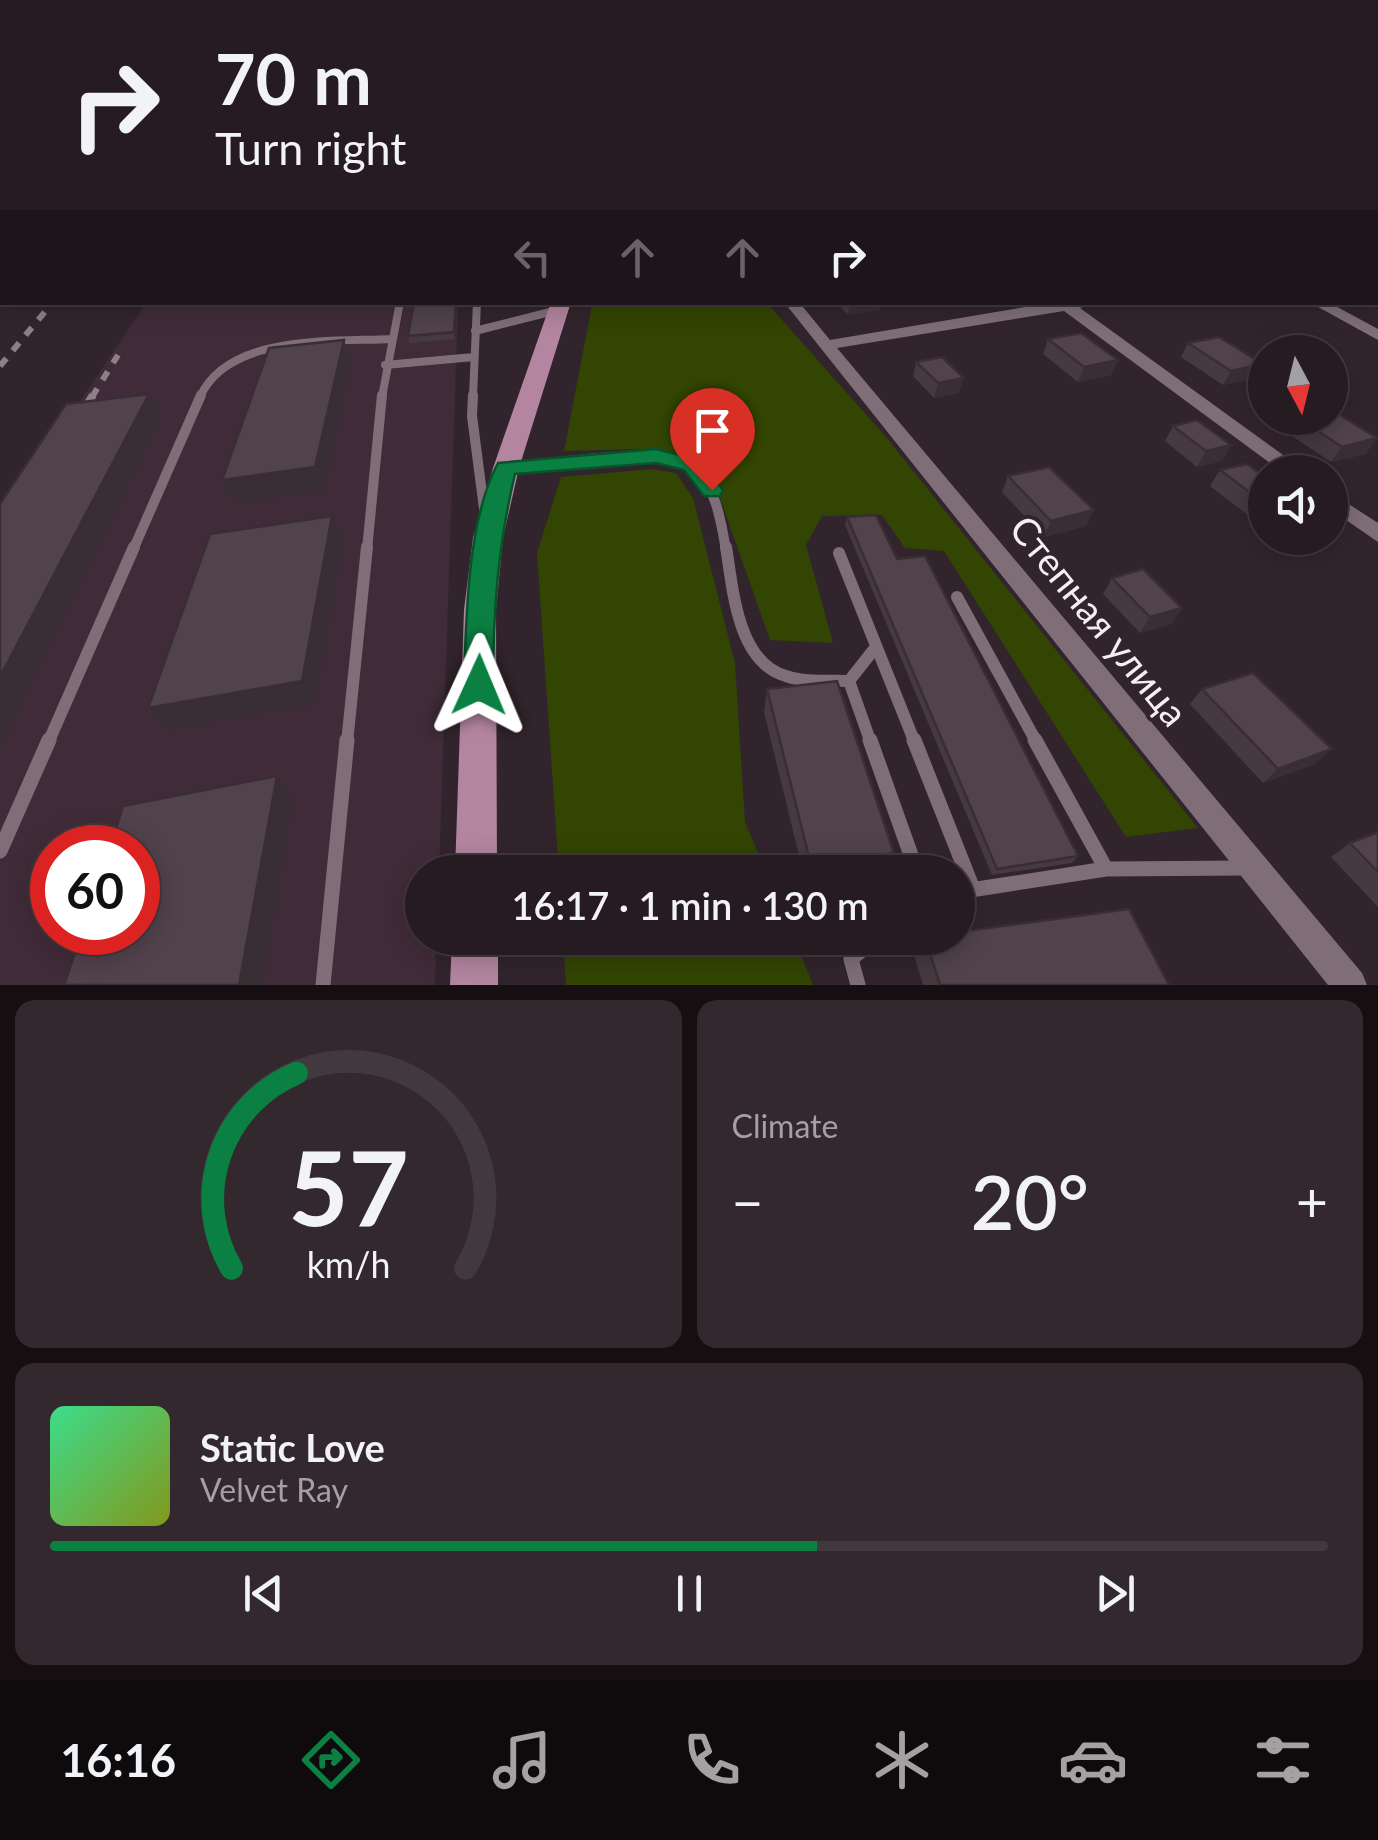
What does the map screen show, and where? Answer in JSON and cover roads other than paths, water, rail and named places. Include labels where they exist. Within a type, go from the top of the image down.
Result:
[{"type":"main road","points":[[476,855],[480,610],[488,538],[506,468],[560,306]]},
{"type":"main road","points":[[474,955],[474,985]]},
{"type":"street","name":"Степная улица","points":[[793,305],[1350,985]]},
{"type":"street","points":[[826,346],[1059,305]]},
{"type":"street","points":[[1066,305],[1271,455]]},
{"type":"street","points":[[1322,305],[1378,335]]},
{"type":"street","points":[[1348,512],[1378,534]]},
{"type":"lane","points":[[324,985],[385,365],[399,305]]},
{"type":"lane","points":[[478,305],[472,416],[488,538]]},
{"type":"lane","points":[[476,331],[560,306]]},
{"type":"lane","points":[[0,851],[206,384],[238,357],[295,344],[391,339]]},
{"type":"lane","points":[[385,365],[474,357]]},
{"type":"lane","points":[[506,468],[656,456],[692,465],[712,490],[738,613],[756,655],[780,675],[849,681]]},
{"type":"lane","points":[[839,552],[952,855]]},
{"type":"lane","points":[[957,597],[1106,870]]},
{"type":"lane","points":[[849,681],[875,648]]},
{"type":"lane","points":[[849,681],[910,855]]},
{"type":"lane","points":[[975,889],[1106,870],[1254,868]]},
{"type":"lane","points":[[855,955],[851,958],[858,985]]},
{"type":"railway","points":[[0,366],[51,305]]},
{"type":"railway","points":[[92,397],[118,355]]},
{"type":"railway","points":[[75,424],[93,395]]}]
